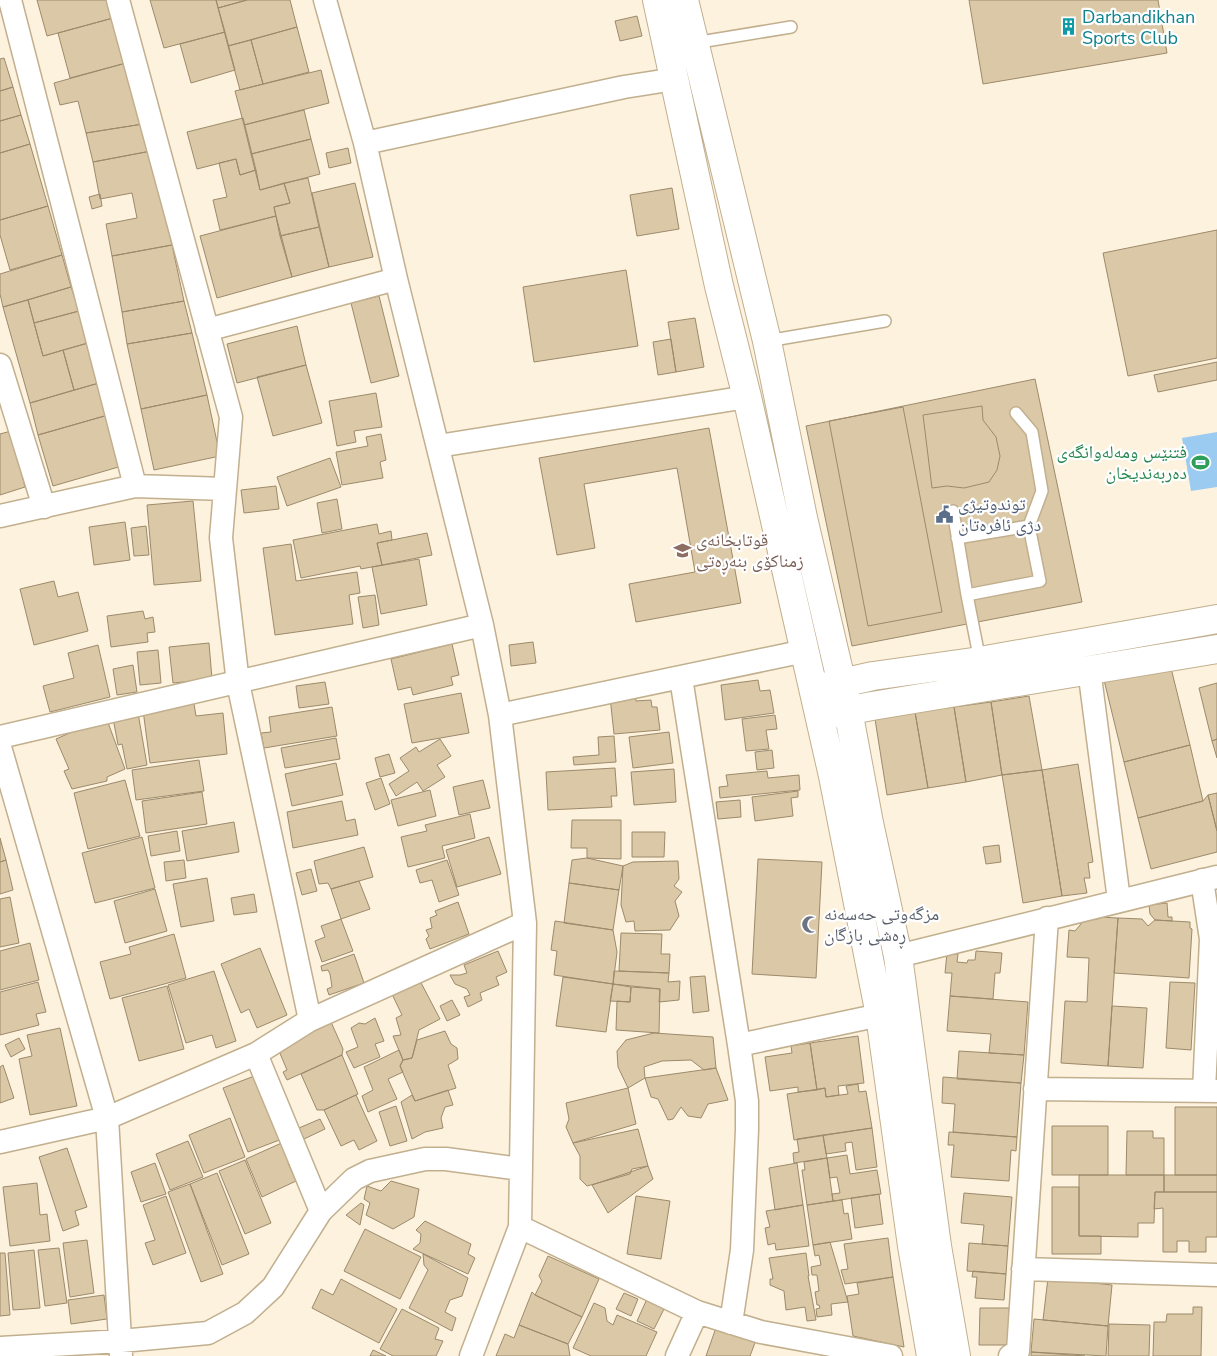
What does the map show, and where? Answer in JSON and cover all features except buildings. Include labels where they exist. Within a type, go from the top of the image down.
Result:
[{"type":"street","points":[[10,0],[135,486]]},
{"type":"street","points":[[118,0],[231,417],[221,538],[238,682],[310,1020]]},
{"type":"street","points":[[325,0],[365,142],[396,279],[482,625],[500,715],[525,923],[520,1228],[471,1356]]},
{"type":"street","points":[[657,0],[719,286],[747,397],[820,716],[880,1015],[912,1246],[930,1356]]},
{"type":"street","points":[[684,0],[767,341],[803,518],[848,710],[869,823],[898,956],[937,1246],[956,1356]]},
{"type":"street","points":[[365,142],[624,87],[675,79]]},
{"type":"street","points":[[719,286],[751,278]]},
{"type":"street","points":[[207,330],[396,279]]},
{"type":"street","points":[[0,365],[44,507]]},
{"type":"street","points":[[438,446],[747,397]]},
{"type":"street","points":[[0,516],[135,486],[225,489]]},
{"type":"street","points":[[814,689],[873,676],[980,661],[1217,619]]},
{"type":"street","points":[[0,737],[482,625]]},
{"type":"street","points":[[820,716],[1089,669],[1217,649]]},
{"type":"street","points":[[500,715],[805,651]]},
{"type":"street","points":[[1089,669],[1119,900]]},
{"type":"street","points":[[681,678],[739,1045],[746,1101],[747,1139],[742,1250],[732,1323]]},
{"type":"street","points":[[0,747],[107,1118],[121,1348]]},
{"type":"street","points":[[898,956],[1209,878],[1211,939],[1210,1091],[1035,1089]]},
{"type":"street","points":[[1010,1356],[1018,1351],[1047,918]]},
{"type":"street","points":[[0,1142],[107,1118],[256,1054],[310,1020],[525,923]]},
{"type":"street","points":[[739,1045],[880,1015]]},
{"type":"street","points":[[256,1054],[321,1211]]},
{"type":"street","points":[[0,1348],[28,1351],[121,1348],[208,1333],[245,1313],[273,1287],[321,1211],[354,1179],[370,1171],[425,1159],[446,1159],[521,1169]]},
{"type":"street","points":[[520,1228],[697,1312],[761,1332],[862,1353],[892,1356]]},
{"type":"street","points":[[1023,1269],[1217,1275]]},
{"type":"street","points":[[677,1356],[697,1312]]},
{"type":"lane","points":[[694,43],[724,36],[791,27]]},
{"type":"lane","points":[[767,341],[885,321]]},
{"type":"lane","points":[[967,595],[1040,581],[1029,526],[1042,491],[1032,432],[1016,413]]},
{"type":"lane","points":[[953,511],[980,661]]},
{"type":"lane","points":[[957,538],[1029,526]]},
{"type":"water","name":"فتنێس ومەلەوانگەی دەربەندیخان","points":[[1217,432],[1217,487],[1191,491],[1182,438]]},
{"type":"place","name":"Darbandikhan Sports Club","points":[[1068,27]]},
{"type":"place","name":"فتنێس ومەلەوانگەی دەربەندیخان","points":[[1201,462]]},
{"type":"place","name":"توندوتیژی دژی ئافرەتان","points":[[944,514]]},
{"type":"place","name":"قوتابخانەی زمناکۆی بنەڕەتی","points":[[682,550]]},
{"type":"place","name":"مزگەوتی حەسەنە ڕەشی بازگان","points":[[810,924]]}]
